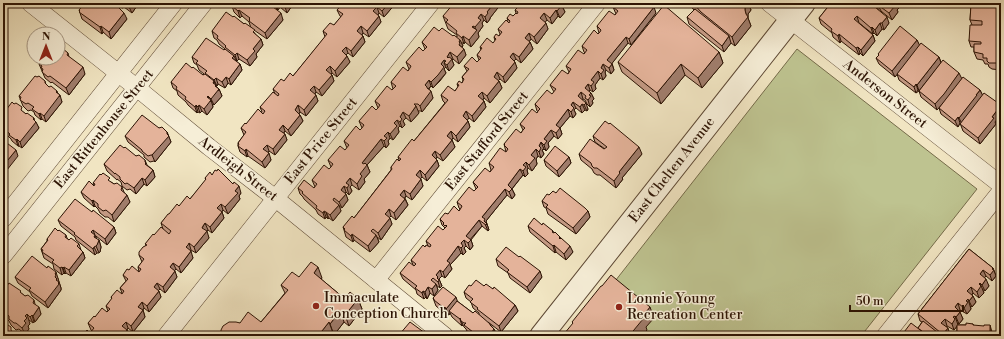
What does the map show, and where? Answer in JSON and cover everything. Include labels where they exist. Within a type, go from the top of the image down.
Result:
[{"type":"street","name":"Ardleigh Street","points":[[30,3],[275,198],[445,336]]},
{"type":"street","name":"East Rittenhouse Street","points":[[3,219],[174,3]]},
{"type":"street","name":"East Rittenhouse Street","points":[[3,256],[204,3]]},
{"type":"street","name":"East Price Street","points":[[166,336],[431,3]]},
{"type":"street","name":"East Stafford Street","points":[[376,280],[597,3]]},
{"type":"street","name":"Anderson Street","points":[[769,3],[1001,185]]},
{"type":"street","name":"East Chelten Avenue","points":[[541,336],[804,3]]},
{"type":"street","points":[[885,336],[1001,191]]},
{"type":"green space","points":[[797,49],[977,189],[861,336],[572,336]]},
{"type":"building","points":[[85,3],[114,3],[124,13],[109,32],[79,12]]},
{"type":"building","points":[[124,3],[132,3],[129,7]]},
{"type":"building","points":[[234,3],[272,3],[275,5],[273,7],[281,13],[265,33],[249,21],[250,18],[232,6]]},
{"type":"building","points":[[280,3],[287,3],[285,7]]},
{"type":"building","points":[[343,3],[389,3],[382,11],[377,7],[373,11],[379,16],[367,31],[361,26],[357,31],[363,36],[351,51],[346,47],[342,51],[347,56],[335,71],[330,66],[326,70],[332,75],[319,90],[314,86],[310,90],[316,95],[304,110],[298,105],[295,110],[300,115],[288,130],[283,125],[279,130],[285,134],[273,149],[267,145],[263,149],[269,153],[262,162],[246,149],[245,151],[238,146],[238,143],[246,132],[241,128],[258,109],[263,114],[265,111],[260,107],[273,92],[278,96],[279,94],[273,89],[281,79],[284,81],[290,73],[293,76],[327,34],[323,31],[330,23],[334,25],[343,14],[337,10]]},
{"type":"building","points":[[454,3],[494,3],[485,17],[481,14],[478,18],[481,20],[475,27],[472,27],[477,30],[469,40],[463,36],[462,38],[456,33],[457,31],[446,22],[448,20],[443,16]]},
{"type":"building","points":[[519,3],[561,3],[562,5],[550,18],[544,13],[540,18],[546,23],[534,37],[529,33],[525,38],[530,42],[519,57],[513,53],[510,57],[515,62],[503,77],[497,72],[494,77],[499,81],[487,96],[482,92],[478,96],[484,101],[472,116],[466,111],[463,116],[468,121],[456,136],[451,131],[447,136],[452,140],[440,155],[435,151],[432,155],[437,160],[425,175],[420,170],[416,175],[421,179],[410,194],[404,190],[400,195],[405,199],[394,213],[389,209],[385,214],[390,218],[378,233],[373,229],[371,231],[376,235],[368,246],[352,234],[351,236],[344,230],[345,229],[343,227],[352,216],[354,218],[392,169],[391,167],[397,159],[399,161],[401,159],[398,157],[412,139],[414,141],[448,100],[441,95],[448,86],[455,91],[459,85],[457,84],[459,81],[462,83],[464,79],[462,77],[469,69],[464,66],[472,57],[477,62],[481,58],[477,55],[482,48],[480,47],[487,38],[493,43],[496,39],[494,37],[496,34],[499,36],[502,32],[498,29],[506,20],[509,23],[510,21],[507,18],[510,14],[513,16],[516,13],[517,14],[518,12],[515,10],[519,6]]},
{"type":"building","points":[[616,3],[648,3],[654,7],[629,39],[626,37],[607,60],[612,64],[609,68],[603,64],[601,68],[604,70],[601,74],[598,71],[591,80],[594,82],[591,86],[588,84],[585,88],[591,93],[588,100],[581,92],[578,96],[586,103],[584,105],[582,104],[580,107],[573,102],[571,105],[574,108],[571,112],[568,109],[556,125],[560,128],[556,133],[551,130],[544,139],[547,141],[544,145],[541,142],[539,152],[536,149],[531,155],[535,158],[529,165],[526,162],[523,165],[526,167],[523,171],[520,169],[508,185],[512,189],[509,192],[505,189],[482,217],[485,219],[484,221],[487,224],[486,225],[479,220],[466,236],[471,240],[468,243],[464,240],[461,243],[463,246],[461,248],[458,246],[447,261],[450,263],[443,272],[440,270],[436,275],[439,280],[438,282],[433,278],[431,280],[436,284],[432,289],[428,287],[425,292],[423,291],[422,293],[415,288],[417,286],[400,273],[409,262],[414,266],[416,264],[411,260],[423,245],[425,247],[426,245],[430,247],[431,245],[426,241],[438,226],[443,230],[447,226],[443,224],[444,223],[440,219],[445,213],[448,214],[454,206],[459,211],[462,206],[457,202],[469,187],[474,191],[478,187],[473,182],[485,168],[490,172],[494,167],[489,163],[500,148],[506,152],[508,149],[504,144],[516,129],[521,133],[525,128],[520,124],[532,109],[537,113],[540,109],[535,104],[547,90],[552,94],[556,89],[550,85],[562,70],[568,74],[571,69],[566,66],[578,50],[584,54],[587,50],[582,46],[594,30],[598,34],[600,32],[601,30],[597,26],[609,11],[615,15],[618,11],[613,7]]},
{"type":"building","points":[[693,3],[747,3],[745,10],[748,17],[732,37],[701,12]]},
{"type":"building","points":[[831,3],[870,3],[887,17],[875,30],[857,16],[854,19],[873,35],[861,50],[858,47],[856,48],[839,34],[838,36],[831,31],[832,29],[819,18]]},
{"type":"building","points":[[873,3],[896,3],[889,13]]},
{"type":"building","points":[[1001,3],[1001,63],[989,63],[987,58],[983,58],[983,54],[974,52],[974,44],[981,44],[981,42],[969,41],[970,25],[982,25],[982,21],[970,20],[971,4]]},
{"type":"building","points":[[664,5],[719,52],[698,78],[681,64],[657,93],[618,62]]},
{"type":"building","points":[[695,9],[729,36],[722,46],[687,17]]},
{"type":"building","points":[[226,12],[255,30],[253,32],[261,39],[253,49],[255,51],[247,60],[237,53],[235,55],[225,47],[226,46],[217,38],[218,36],[212,31]]},
{"type":"building","points":[[900,26],[917,40],[892,71],[876,58]]},
{"type":"building","points":[[434,27],[439,31],[442,28],[453,36],[454,35],[460,40],[459,45],[464,49],[457,57],[450,52],[447,57],[452,59],[447,65],[444,63],[446,61],[444,60],[441,64],[444,67],[438,75],[431,82],[429,80],[425,85],[431,91],[420,106],[418,104],[414,104],[416,106],[409,116],[403,112],[400,117],[402,119],[400,122],[397,120],[394,123],[397,126],[390,134],[388,132],[384,136],[387,138],[384,141],[381,139],[362,163],[367,165],[360,174],[362,176],[357,184],[350,178],[346,183],[349,185],[347,188],[344,186],[341,190],[346,194],[339,202],[334,198],[333,200],[339,205],[330,215],[324,211],[323,213],[316,208],[317,206],[298,188],[304,180],[314,188],[317,184],[312,180],[324,165],[329,169],[331,167],[333,164],[328,160],[340,146],[345,150],[349,145],[344,141],[356,126],[360,130],[362,128],[364,125],[359,121],[372,106],[376,110],[378,108],[380,105],[375,101],[387,86],[392,90],[396,86],[391,82],[403,67],[408,71],[411,66],[406,62],[419,47],[423,51],[427,47],[422,42]]},
{"type":"building","points":[[206,38],[224,50],[225,49],[234,56],[232,58],[240,64],[229,79],[226,77],[222,82],[216,78],[214,80],[205,73],[207,71],[196,63],[198,61],[192,57]]},
{"type":"building","points":[[921,43],[939,57],[914,87],[897,74]]},
{"type":"building","points":[[66,51],[68,53],[67,55],[83,67],[66,88],[50,76],[48,77],[42,72],[43,69],[41,68],[42,66],[66,66]]},
{"type":"building","points":[[943,60],[959,73],[935,104],[919,91]]},
{"type":"building","points":[[186,63],[214,81],[213,83],[219,89],[211,99],[208,96],[207,97],[211,100],[204,109],[199,105],[198,107],[196,105],[195,107],[185,99],[186,97],[176,89],[177,87],[171,82]]},
{"type":"building","points":[[35,76],[39,76],[49,87],[51,86],[60,95],[44,116],[32,109],[34,107],[28,103],[26,104],[20,100],[21,97],[19,96]]},
{"type":"building","points":[[963,77],[980,90],[959,118],[958,117],[955,121],[939,108]]},
{"type":"building","points":[[984,93],[1001,105],[992,117],[994,118],[978,138],[960,124]]},
{"type":"building","points":[[12,102],[22,107],[21,110],[34,118],[33,119],[36,122],[20,142],[9,135],[10,134],[5,130],[3,131],[3,114]]},
{"type":"building","points":[[142,115],[159,128],[162,127],[169,136],[152,155],[148,156],[125,136]]},
{"type":"building","points":[[605,121],[609,124],[610,123],[639,147],[619,172],[620,173],[614,181],[597,168],[594,168],[591,163],[579,154],[590,139],[604,149],[607,147],[593,136]]},
{"type":"building","points":[[3,140],[16,150],[3,166]]},
{"type":"building","points":[[120,145],[136,156],[139,155],[145,160],[145,164],[153,170],[145,180],[142,178],[134,188],[127,183],[125,184],[120,177],[104,164]]},
{"type":"building","points":[[555,146],[569,157],[557,171],[544,160]]},
{"type":"building","points":[[218,169],[233,184],[234,182],[239,186],[235,191],[238,193],[225,207],[221,204],[217,208],[222,212],[210,227],[205,223],[202,228],[207,231],[194,247],[189,243],[186,247],[191,251],[179,267],[173,263],[170,267],[175,271],[163,287],[157,283],[154,287],[159,291],[147,306],[142,302],[138,307],[143,310],[131,326],[126,322],[122,326],[127,330],[123,336],[82,336],[87,330],[90,333],[94,328],[88,323],[102,308],[107,312],[110,309],[106,306],[117,290],[122,294],[124,291],[120,288],[128,279],[123,275],[127,269],[129,270],[132,266],[139,272],[141,269],[138,267],[144,259],[139,255],[139,252],[147,245],[145,244],[153,234],[154,235],[161,227],[169,234],[171,231],[161,223],[168,214],[177,204],[179,206],[187,196],[190,199],[210,172],[212,175],[215,170],[217,171]]},
{"type":"building","points":[[103,173],[110,178],[108,180],[114,184],[117,183],[122,187],[121,190],[127,195],[112,215],[106,210],[103,211],[98,207],[98,204],[81,192],[89,181],[94,186],[95,184],[93,183],[100,174],[101,175]]},
{"type":"building","points":[[560,188],[588,211],[573,228],[546,207],[548,205],[542,201],[547,194],[549,195],[553,191],[556,193]]},
{"type":"building","points":[[75,199],[92,212],[93,210],[114,227],[105,239],[93,230],[91,232],[95,235],[94,237],[99,240],[93,249],[58,220]]},
{"type":"building","points":[[534,218],[542,225],[543,223],[553,231],[552,232],[555,232],[560,239],[561,238],[570,246],[564,254],[528,226]]},
{"type":"building","points":[[55,228],[66,235],[65,237],[69,240],[71,238],[79,244],[77,246],[83,252],[69,270],[64,267],[60,268],[52,262],[54,260],[42,252],[43,250],[41,249]]},
{"type":"building","points":[[506,247],[540,271],[527,287],[507,272],[509,270],[496,259]]},
{"type":"building","points":[[969,249],[994,270],[990,275],[983,270],[980,274],[986,279],[982,285],[980,283],[979,284],[981,286],[977,292],[971,287],[967,291],[973,296],[969,301],[968,299],[966,301],[968,302],[964,308],[958,303],[955,307],[960,312],[956,317],[953,317],[955,319],[952,324],[945,319],[941,323],[948,328],[943,334],[918,314]]},
{"type":"building","points":[[32,256],[47,268],[48,266],[56,272],[55,277],[59,282],[45,302],[29,290],[31,288],[15,277]]},
{"type":"building","name":"Immaculate Conception Church","points":[[311,262],[318,267],[314,273],[345,299],[350,292],[358,299],[345,315],[340,311],[318,336],[220,336],[223,326],[229,322],[240,323],[248,312],[261,322],[288,290],[281,285],[292,272],[299,277]]},
{"type":"building","name":"Lonnie Young Recreation Center","points":[[611,275],[650,307],[642,317],[643,319],[629,336],[566,336],[564,334],[573,323],[572,322]]},
{"type":"building","points":[[476,280],[484,286],[486,284],[493,289],[494,287],[515,305],[499,326],[477,309],[478,308],[470,302],[473,299],[464,292],[469,285],[471,286]]},
{"type":"building","points":[[9,283],[21,291],[20,292],[25,296],[28,295],[34,300],[33,303],[39,307],[33,316],[32,315],[30,317],[27,314],[25,316],[27,318],[24,321],[26,323],[22,328],[9,319],[9,316],[4,312],[3,313],[3,291]]},
{"type":"building","points":[[443,287],[456,297],[446,309],[433,298]]},
{"type":"building","points":[[457,301],[473,313],[475,311],[490,324],[494,329],[489,336],[478,336],[464,325],[466,323],[461,321],[460,318],[449,311]]},
{"type":"building","points":[[923,321],[942,336],[928,336],[918,328]]},
{"type":"building","points":[[410,322],[429,336],[400,336],[399,335]]},
{"type":"building","points":[[5,323],[11,327],[11,333],[14,336],[3,336],[3,324]]},
{"type":"building","points":[[911,323],[928,336],[901,336]]},
{"type":"building","points":[[966,323],[984,326],[990,325],[990,336],[959,336],[957,334],[957,325],[966,325]]},
{"type":"place","name":"Immaculate Conception Church","points":[[316,306]]},
{"type":"place","name":"Lonnie Young Recreation Center","points":[[619,307]]}]
